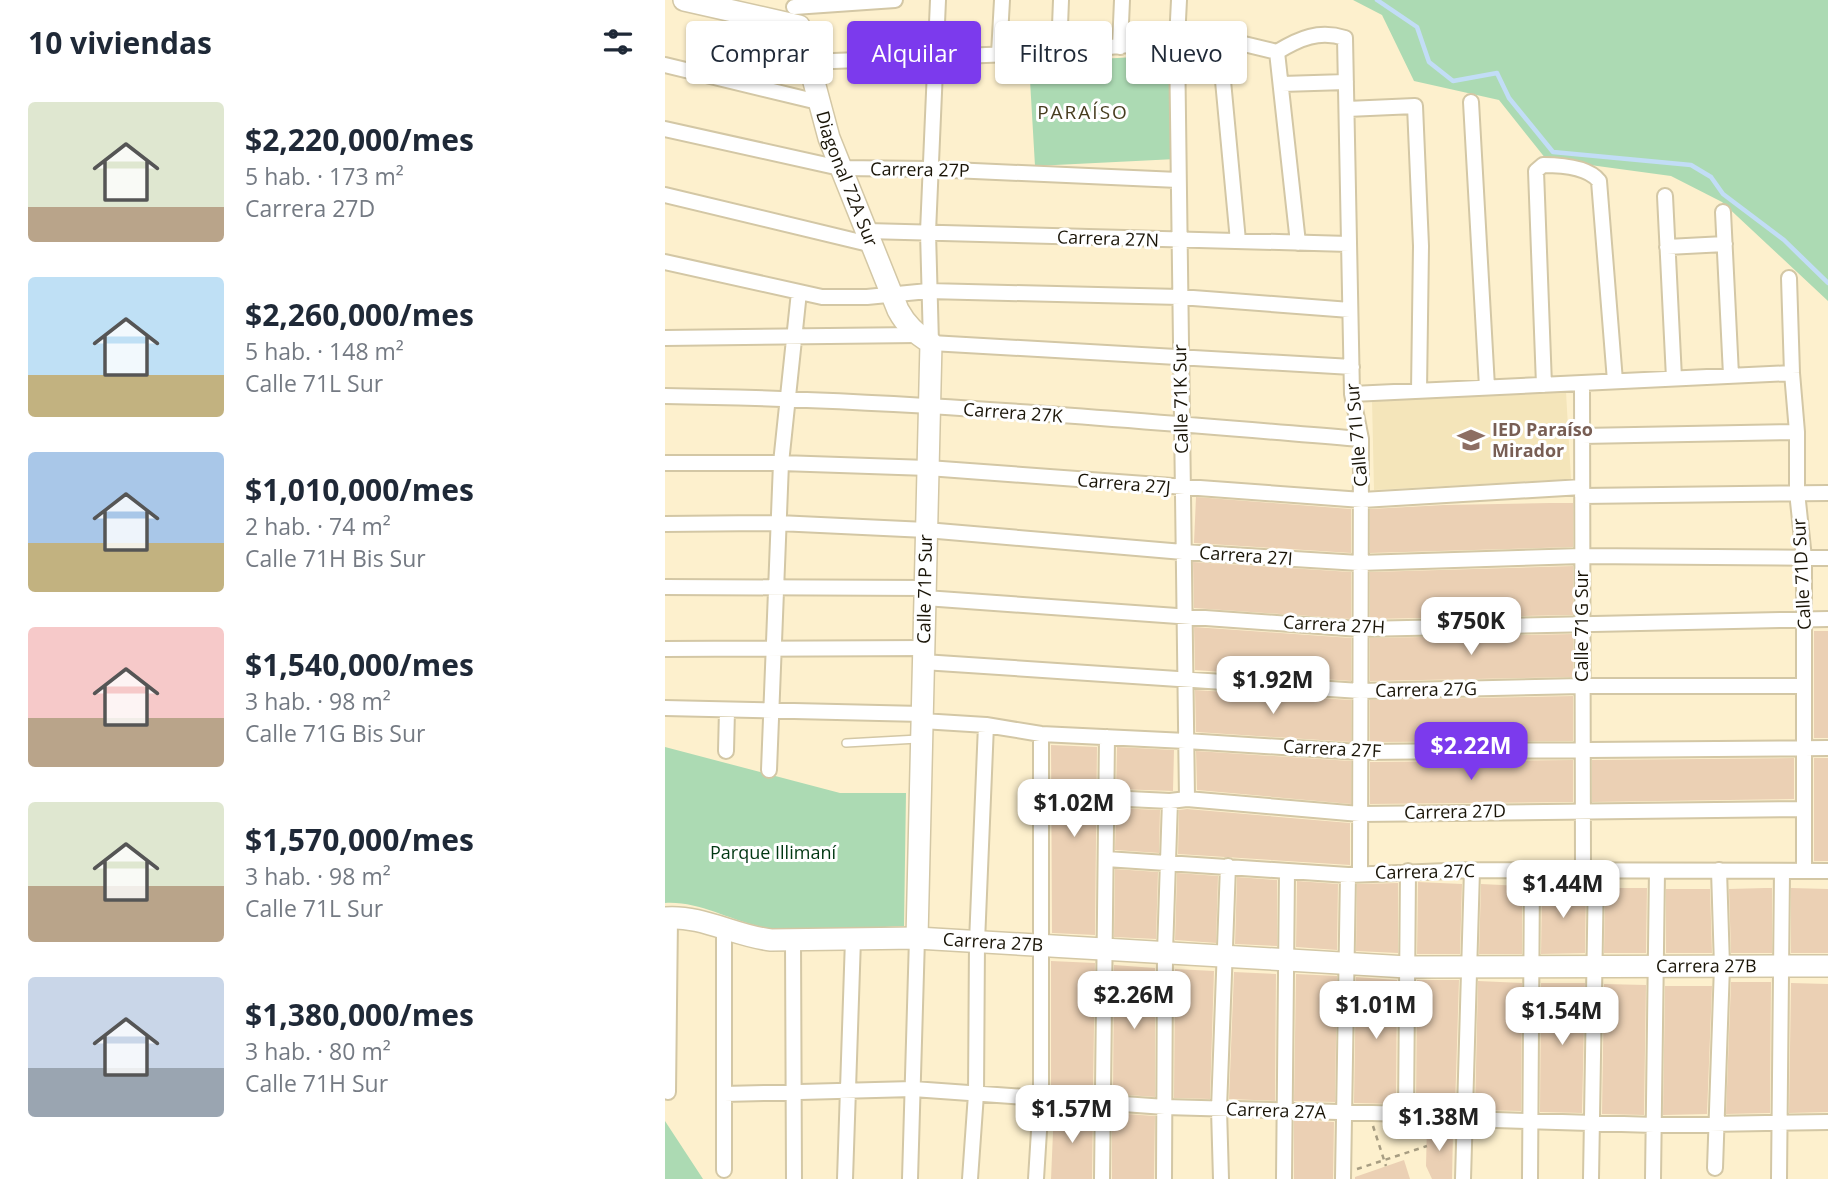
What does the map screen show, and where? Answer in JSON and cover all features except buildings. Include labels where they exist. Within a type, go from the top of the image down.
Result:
[{"type":"street","points":[[684,0],[795,11],[895,0]]},
{"type":"street","name":"Calle 71P Sur","points":[[937,21],[938,0]]},
{"type":"street","points":[[1001,21],[1002,0]]},
{"type":"street","points":[[1060,21],[1061,0]]},
{"type":"street","points":[[1120,47],[1122,0]]},
{"type":"street","name":"Calle 71K Sur","points":[[1178,21],[1179,0]]},
{"type":"street","name":"Calle 71I Sur","points":[[1277,52],[1306,36],[1333,34],[1345,38],[1352,394],[1361,439],[1362,500],[1359,563],[1360,814],[1347,963],[1343,1176]]},
{"type":"street","points":[[1247,45],[1277,52],[1298,243]]},
{"type":"street","points":[[1112,48],[1126,46]]},
{"type":"street","points":[[665,65],[818,102]]},
{"type":"street","points":[[1282,84],[1346,82]]},
{"type":"street","name":"Diagonal 72A Sur","points":[[814,84],[840,168],[892,295],[905,322],[924,339]]},
{"type":"street","name":"Calle 71P Sur","points":[[910,1179],[928,468],[929,407],[924,339],[928,291],[933,84]]},
{"type":"street","name":"Calle 71K Sur","points":[[1177,84],[1187,799]]},
{"type":"street","points":[[1223,84],[1238,242]]},
{"type":"street","points":[[1471,102],[1487,387]]},
{"type":"street","points":[[1347,109],[1415,106],[1421,246],[1419,391]]},
{"type":"street","name":"Carrera 27P","points":[[665,129],[840,168],[930,169],[1178,180]]},
{"type":"street","points":[[1544,385],[1535,171],[1542,165],[1565,167],[1594,175],[1599,181],[1615,381]]},
{"type":"street","name":"Carrera 27N","points":[[665,195],[870,238],[928,232],[1349,244]]},
{"type":"street","points":[[1665,196],[1674,378]]},
{"type":"street","points":[[1723,212],[1731,375]]},
{"type":"street","points":[[1667,247],[1725,244]]},
{"type":"street","points":[[665,262],[799,292],[846,298],[928,291],[1180,297],[1350,310]]},
{"type":"street","name":"Calle 71D Sur","points":[[1789,278],[1791,373],[1797,432],[1797,492],[1804,558],[1804,871]]},
{"type":"street","points":[[769,770],[781,463],[799,292]]},
{"type":"street","points":[[665,338],[924,339],[1181,358],[1352,367]]},
{"type":"street","points":[[1352,394],[1791,373]]},
{"type":"street","name":"Calle 71G Sur","points":[[1582,383],[1582,811],[1595,966],[1591,1179]]},
{"type":"street","name":"Carrera 27K","points":[[665,396],[788,398],[1182,424],[1361,439]]},
{"type":"street","points":[[1582,436],[1797,432]]},
{"type":"street","name":"Carrera 27J","points":[[665,463],[781,463],[928,468],[1182,489],[1362,500],[1582,491],[1828,493]]},
{"type":"street","name":"Carrera 27I","points":[[665,524],[778,523],[926,530],[1183,552],[1359,563],[1582,556],[1828,558]]},
{"type":"street","name":"Carrera 27H","points":[[665,587],[776,586],[925,593],[1360,629],[1828,619]]},
{"type":"street","name":"Carrera 27G","points":[[665,649],[774,648],[924,655],[1360,691],[1582,686],[1804,686]]},
{"type":"street","name":"Carrera 27F","points":[[665,708],[771,710],[922,725],[985,725],[1041,734],[1360,752],[1828,748]]},
{"type":"street","points":[[726,751],[727,710]]},
{"type":"street","points":[[970,1179],[976,1094],[977,942],[985,725]]},
{"type":"street","points":[[1036,1179],[1041,1099],[1041,734]]},
{"type":"street","points":[[1102,1179],[1107,737]]},
{"type":"street","name":"Carrera 27D","points":[[1107,798],[1170,801],[1187,799],[1360,814],[1804,809]]},
{"type":"street","points":[[1164,1179],[1165,953],[1170,801]]},
{"type":"street","name":"Carrera 27C","points":[[1106,859],[1354,874],[1472,870],[1828,871]]},
{"type":"street","points":[[1221,1179],[1219,1109],[1228,866]]},
{"type":"street","points":[[1462,1179],[1472,870]]},
{"type":"street","points":[[1715,1168],[1722,966],[1719,870]]},
{"type":"street","points":[[1284,1179],[1287,871]]},
{"type":"street","points":[[1529,1179],[1532,871]]},
{"type":"street","points":[[1653,1179],[1657,871]]},
{"type":"street","points":[[1779,1179],[1782,871]]},
{"type":"street","points":[[1406,1115],[1408,872]]},
{"type":"street","points":[[668,918],[668,1092]]},
{"type":"street","name":"Carrera 27B","points":[[668,918],[696,920],[761,939],[917,938],[1407,967],[1828,966]]},
{"type":"street","points":[[724,928],[724,1170]]},
{"type":"street","points":[[845,1179],[853,939]]},
{"type":"street","points":[[793,940],[794,1179]]},
{"type":"street","name":"Carrera 27A","points":[[724,1094],[913,1088],[1165,1107],[1370,1113],[1465,1119],[1654,1125],[1828,1122]]},
{"type":"lane","points":[[846,743],[922,725]]},
{"type":"path","points":[[1370,1113],[1386,1166]]},
{"type":"path","points":[[1343,1176],[1427,1146]]},
{"type":"shaded area","name":"IED Paraíso Mirador","points":[[1566,392],[1571,479],[1374,490],[1372,400]]},
{"type":"green space","points":[[1353,0],[1828,0],[1828,301],[1722,202],[1671,176],[1546,159],[1499,100],[1414,81],[1382,15]]},
{"type":"green space","points":[[1126,57],[1126,84],[1172,84],[1176,159],[1035,166],[1030,84],[1112,84],[1112,58]]},
{"type":"green space","name":"Parque Illimaní","points":[[665,747],[840,793],[906,793],[904,926],[794,931],[758,926],[689,905],[665,903]]},
{"type":"green space","points":[[665,1121],[703,1179],[665,1179]]},
{"type":"waterway","points":[[1377,0],[1417,27],[1429,62],[1453,81],[1497,73],[1509,98],[1553,152],[1691,165],[1711,177],[1723,194],[1784,240],[1828,283]]},
{"type":"place","name":"IED Paraíso Mirador","points":[[1471,440]]},
{"type":"district","name":"PARAÍSO","points":[[1083,112]]}]
